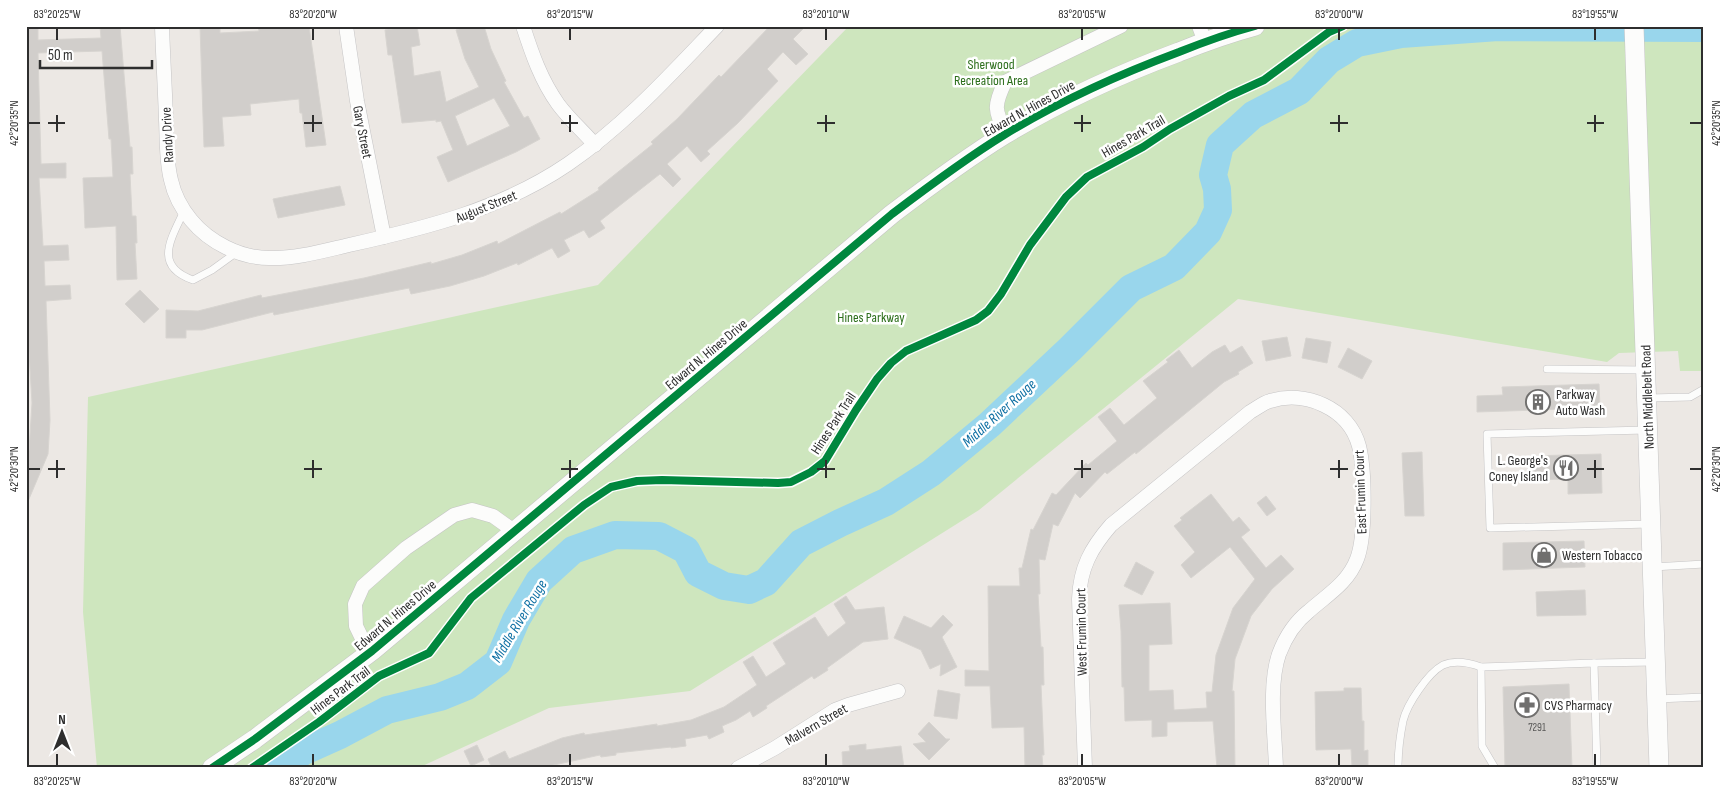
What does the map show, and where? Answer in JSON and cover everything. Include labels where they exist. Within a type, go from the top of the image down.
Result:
[{"type":"street","name":"Randy Drive","points":[[162,26],[169,170],[175,194],[184,210],[204,232]]},
{"type":"street","name":"Gary Street","points":[[346,26],[357,101],[384,237]]},
{"type":"street","points":[[523,26],[533,56],[550,91],[560,106],[595,145]]},
{"type":"street","name":"August Street","points":[[204,232],[216,242],[237,252],[253,257],[282,258],[384,237],[444,222],[495,204],[550,176],[595,145],[647,99],[717,26]]},
{"type":"street","points":[[1006,134],[996,112],[997,98],[1005,82],[1121,26]]},
{"type":"street","name":"Edward N. Hines Drive","points":[[212,768],[255,739],[369,653],[892,214],[947,172],[1006,134],[1086,91],[1148,64],[1202,34],[1255,26]]},
{"type":"street","name":"North Middlebelt Road","points":[[1634,26],[1659,768]]},
{"type":"street","name":"East Frumin Court","points":[[1197,455],[1250,412],[1262,404],[1280,398],[1308,399],[1335,412],[1352,430],[1359,445],[1362,463],[1363,516],[1360,551],[1343,582],[1292,628],[1280,653],[1274,680],[1276,768]]},
{"type":"street","name":"West Frumin Court","points":[[1085,768],[1079,599],[1082,572],[1093,547],[1111,526],[1197,455]]},
{"type":"street","points":[[369,653],[356,626],[355,604],[363,586],[406,548],[454,515],[472,510],[494,516],[514,531]]},
{"type":"street","name":"Malvern Street","points":[[738,768],[775,748],[835,710],[898,692]]},
{"type":"lane","points":[[184,210],[168,247],[170,265],[181,276],[193,280],[212,270],[237,252]]},
{"type":"lane","points":[[1547,369],[1646,370]]},
{"type":"lane","points":[[1647,398],[1690,397],[1704,390]]},
{"type":"lane","points":[[1648,430],[1487,434],[1487,444],[1490,528],[1651,524]]},
{"type":"lane","points":[[1652,566],[1704,564]]},
{"type":"lane","points":[[1398,768],[1403,719],[1415,695],[1428,678],[1444,665],[1468,662],[1481,667],[1656,662]]},
{"type":"lane","points":[[1594,663],[1597,768]]},
{"type":"lane","points":[[1481,667],[1482,746],[1495,768]]},
{"type":"lane","points":[[1657,699],[1704,698]]},
{"type":"green space","name":"Hines Parkway","points":[[849,26],[1704,26],[1704,371],[1680,371],[1678,351],[1619,353],[1607,362],[1238,299],[979,510],[690,691],[549,708],[418,768],[97,768],[83,612],[88,397],[598,285]]},
{"type":"building","points":[[26,26],[38,26],[38,40],[101,38],[100,26],[120,26],[130,147],[132,147],[133,174],[130,174],[132,216],[136,216],[137,279],[117,280],[116,226],[85,228],[83,178],[113,177],[102,51],[38,53],[41,164],[66,163],[66,178],[39,178],[43,246],[68,245],[69,260],[44,261],[45,286],[70,285],[71,299],[46,301],[50,420],[48,454],[26,506],[26,450],[29,451],[32,403],[26,300]]},
{"type":"building","points":[[200,26],[220,26],[220,33],[259,31],[258,26],[309,26],[326,145],[306,147],[299,99],[250,104],[251,115],[222,117],[224,146],[204,147]]},
{"type":"building","points":[[417,26],[420,45],[411,47],[414,76],[440,71],[446,102],[479,87],[465,59],[456,30],[468,26],[484,26],[491,49],[506,81],[504,82],[524,118],[528,116],[540,139],[516,152],[448,182],[437,157],[453,150],[441,121],[402,123],[392,55],[388,55],[385,30]],"holes":[[[494,98],[510,126],[467,146],[455,116]]]},
{"type":"building","points":[[770,26],[806,26],[793,39],[808,54],[796,65],[783,52],[767,69],[778,81],[738,123],[707,151],[710,154],[701,162],[687,146],[667,164],[681,179],[673,187],[660,174],[600,221],[605,228],[589,238],[584,230],[564,240],[570,251],[558,258],[552,248],[518,265],[517,263],[484,276],[450,286],[411,294],[409,288],[274,315],[273,312],[202,330],[186,330],[186,338],[166,338],[166,310],[198,311],[261,295],[262,298],[364,278],[431,262],[431,264],[462,255],[497,241],[498,244],[560,212],[561,214],[599,190],[598,188],[653,144],[651,142],[677,119],[719,75],[721,77]]},
{"type":"building","points":[[340,186],[345,205],[278,218],[273,199]]},
{"type":"building","points":[[140,290],[159,309],[144,323],[125,304]]},
{"type":"building","points":[[1287,337],[1291,356],[1266,361],[1262,341]]},
{"type":"building","points":[[1306,338],[1331,342],[1327,363],[1302,358]]},
{"type":"building","points":[[1225,345],[1230,353],[1242,346],[1253,363],[1238,372],[1239,374],[1224,382],[1136,454],[1135,452],[1107,474],[1105,472],[1080,498],[1075,493],[1058,526],[1053,524],[1045,560],[1039,559],[1040,594],[1038,594],[1041,647],[1043,647],[1044,685],[1041,685],[1043,768],[1025,768],[1024,727],[992,728],[990,686],[965,686],[965,670],[989,671],[988,586],[1020,586],[1019,568],[1022,568],[1031,529],[1033,530],[1052,493],[1056,495],[1086,463],[1088,465],[1117,441],[1098,417],[1110,408],[1124,425],[1157,398],[1143,381],[1168,362],[1166,360],[1179,350],[1192,368],[1212,352]]},
{"type":"building","points":[[1348,348],[1372,361],[1362,379],[1338,367]]},
{"type":"building","name":"Parkway Auto Wash","points":[[1599,384],[1600,408],[1477,412],[1477,396],[1503,395],[1502,387]]},
{"type":"building","points":[[1422,452],[1424,516],[1405,516],[1402,453]]},
{"type":"building","name":"L. George's Coney Island","points":[[1601,454],[1602,493],[1568,494],[1568,479],[1531,480],[1530,456]]},
{"type":"building","points":[[1211,494],[1233,522],[1239,517],[1250,530],[1241,537],[1266,568],[1281,555],[1294,569],[1272,589],[1251,616],[1235,659],[1232,691],[1234,691],[1235,768],[1217,768],[1213,721],[1167,722],[1167,736],[1152,737],[1152,720],[1125,721],[1124,687],[1122,687],[1119,605],[1170,603],[1172,644],[1149,645],[1149,691],[1173,690],[1174,710],[1207,708],[1206,692],[1212,692],[1216,655],[1233,608],[1255,579],[1230,547],[1191,578],[1181,565],[1195,552],[1174,526],[1182,520],[1180,518]]},
{"type":"building","points":[[1266,496],[1276,509],[1267,516],[1257,503]]},
{"type":"building","name":"Western Tobacco","points":[[1584,541],[1585,567],[1503,570],[1503,543]]},
{"type":"building","points":[[1136,562],[1154,572],[1142,595],[1124,586]]},
{"type":"building","points":[[1585,590],[1586,615],[1537,616],[1536,592]]},
{"type":"building","points":[[846,596],[855,610],[884,607],[888,639],[863,642],[827,668],[828,670],[814,679],[812,676],[766,706],[767,708],[753,717],[750,711],[722,726],[724,732],[709,739],[707,735],[685,739],[686,746],[616,753],[616,755],[601,757],[600,755],[540,768],[488,768],[491,766],[488,759],[505,751],[509,759],[562,738],[584,733],[585,735],[691,720],[724,707],[757,685],[743,662],[753,656],[766,677],[786,664],[773,643],[815,617],[828,637],[846,623],[834,604]]},
{"type":"building","points":[[943,615],[953,625],[942,637],[957,667],[940,676],[941,664],[930,669],[921,650],[894,638],[904,616],[931,628]]},
{"type":"building","name":"CVS Pharmacy","points":[[1569,684],[1572,768],[1505,768],[1503,687]]},
{"type":"building","points":[[1344,688],[1361,688],[1364,751],[1368,750],[1368,767],[1352,767],[1351,749],[1316,750],[1315,692],[1344,691]]},
{"type":"building","points":[[938,690],[960,694],[957,719],[934,716]]},
{"type":"building","points":[[929,722],[946,739],[950,739],[929,760],[913,744],[926,742],[918,734]]},
{"type":"building","points":[[866,744],[866,750],[901,746],[904,768],[843,768],[842,752],[850,751],[849,746]]},
{"type":"building","points":[[477,745],[484,760],[471,766],[464,751]]},
{"type":"waterway","name":"Middle River Rouge","points":[[281,768],[302,752],[340,735],[387,710],[440,697],[467,686],[498,662],[516,620],[539,581],[573,550],[615,535],[659,536],[686,550],[698,573],[724,586],[749,590],[766,582],[801,543],[886,502],[931,473],[989,425],[1070,349],[1131,288],[1174,267],[1208,232],[1218,210],[1217,189],[1213,175],[1220,145],[1253,115],[1299,91],[1329,60],[1357,43],[1401,34],[1498,27],[1704,28]]},
{"type":"cycle path","name":"Hines Park Trail","points":[[212,768],[255,739],[372,651],[892,214],[947,173],[1025,123],[1090,89],[1188,48],[1255,26]]},
{"type":"cycle path","name":"Hines Park Trail","points":[[252,768],[319,722],[379,676],[429,653],[471,598],[584,505],[611,487],[637,481],[662,480],[778,483],[791,482],[811,472],[825,461],[856,410],[877,379],[891,363],[906,351],[976,320],[988,311],[1001,294],[1030,245],[1066,197],[1087,177],[1143,147],[1170,129],[1229,96],[1264,80],[1329,32],[1343,26]]},
{"type":"place","name":"Parkway Auto Wash","points":[[1538,402]]},
{"type":"place","name":"L. George's Coney Island","points":[[1566,468]]},
{"type":"place","name":"Western Tobacco","points":[[1544,555]]},
{"type":"place","name":"CVS Pharmacy","points":[[1527,705]]},
{"type":"park label","name":"Sherwood Recreation Area","points":[[991,72]]}]
